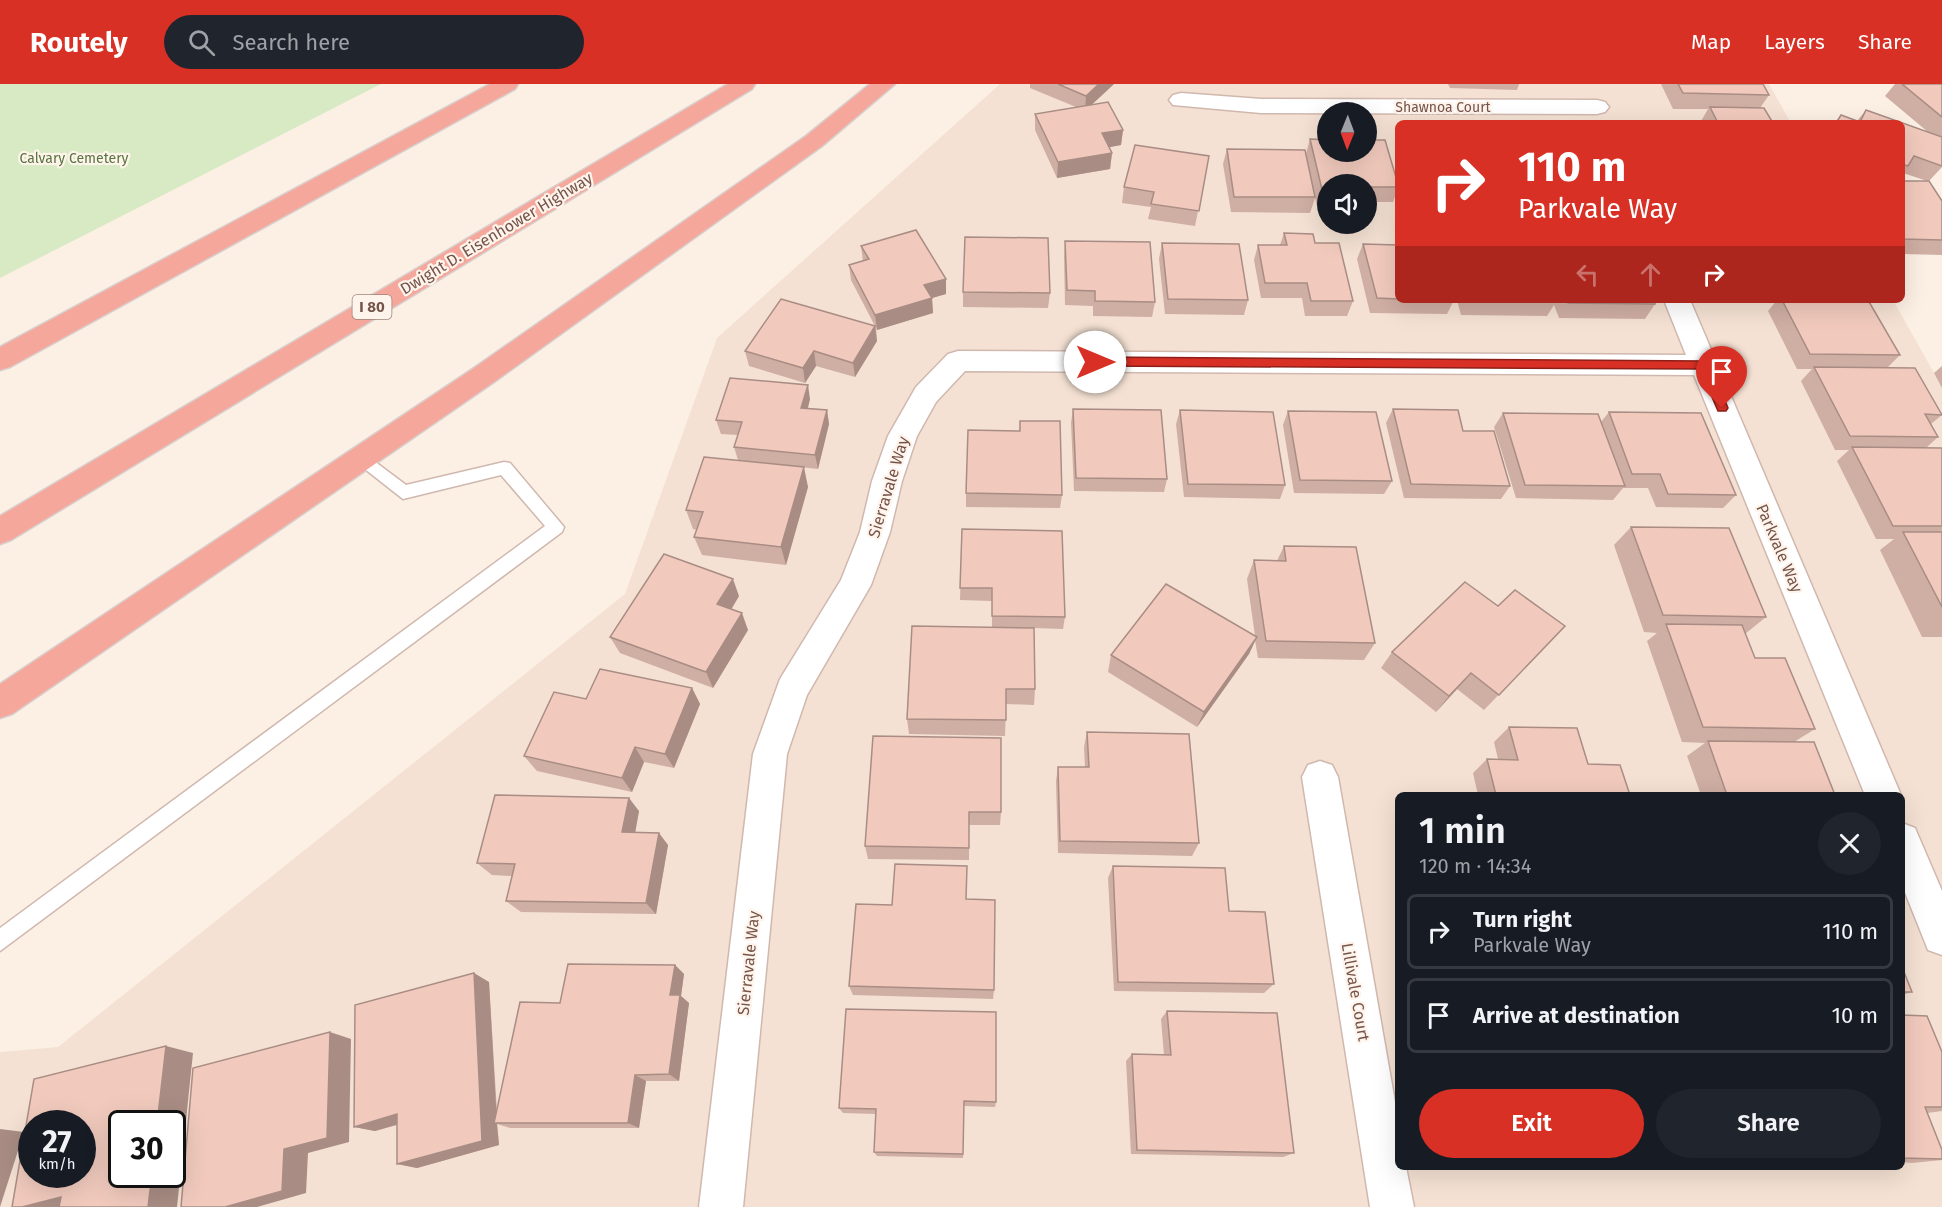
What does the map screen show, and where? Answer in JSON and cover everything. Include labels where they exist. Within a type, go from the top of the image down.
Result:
[{"type":"highway","points":[[0,360],[507,84]]},
{"type":"highway","name":"Dwight D. Eisenhower Highway","points":[[0,531],[744,84]]},
{"type":"highway","points":[[0,703],[484,375],[814,141],[884,84]]},
{"type":"street","points":[[1587,84],[1600,115]]},
{"type":"street","name":"Shawnoa Court","points":[[1181,100],[1262,106],[1600,115]]},
{"type":"street","name":"Parkvale Way","points":[[1678,303],[1882,792]]},
{"type":"street","name":"Sierravale Way","points":[[722,1207],[770,754],[792,690],[855,585],[875,532],[887,481],[903,436],[926,395],[958,361],[1704,365]]},
{"type":"street","name":"Lillivale Court","points":[[1320,777],[1392,1207]]},
{"type":"street","points":[[1905,847],[1942,936]]},
{"type":"lane","points":[[0,941],[556,527],[504,468],[403,492],[362,458]]},
{"type":"shaded area","points":[[1000,84],[1769,84],[1789,120],[1395,120],[1395,303],[1895,303],[1942,387],[1942,1207],[0,1207],[0,1052],[58,1047],[625,594],[717,338]]},
{"type":"green space","name":"Calvary Cemetery","points":[[0,84],[381,84],[0,278]]},
{"type":"building","points":[[1058,84],[1099,84],[1086,96]]},
{"type":"building","points":[[1678,84],[1763,84],[1769,95],[1683,93]]},
{"type":"building","points":[[1902,84],[1942,84],[1942,117]]},
{"type":"building","points":[[1108,102],[1123,130],[1102,133],[1112,153],[1058,162],[1035,114]]},
{"type":"building","points":[[1710,107],[1764,108],[1771,120],[1716,120]]},
{"type":"building","points":[[1866,110],[1894,120],[1861,120]]},
{"type":"building","points":[[1841,115],[1855,120],[1838,120]]},
{"type":"building","points":[[1905,124],[1942,137],[1942,166],[1914,156],[1908,166],[1905,165]]},
{"type":"building","points":[[1310,139],[1317,139],[1317,162],[1377,162],[1377,140],[1385,140],[1395,174],[1395,187],[1377,187],[1377,174],[1318,174]]},
{"type":"building","points":[[1135,145],[1209,156],[1199,211],[1151,204],[1154,192],[1124,187]]},
{"type":"building","points":[[1227,149],[1305,150],[1315,197],[1234,197]]},
{"type":"building","points":[[1905,181],[1929,181],[1942,201],[1942,240],[1905,239]]},
{"type":"building","points":[[916,230],[946,279],[924,285],[932,298],[875,315],[849,265],[869,259],[861,246]]},
{"type":"building","points":[[1284,233],[1313,234],[1315,243],[1339,243],[1353,301],[1311,301],[1307,283],[1265,283],[1258,245],[1287,245]]},
{"type":"building","points":[[965,237],[1048,238],[1050,293],[963,292]]},
{"type":"building","points":[[1065,241],[1150,242],[1155,302],[1095,301],[1095,291],[1067,290]]},
{"type":"building","points":[[1162,243],[1239,244],[1248,300],[1168,299]]},
{"type":"building","points":[[1363,244],[1395,245],[1395,299],[1377,298]]},
{"type":"building","points":[[781,299],[875,326],[853,363],[814,351],[803,368],[745,351]]},
{"type":"building","points":[[1568,303],[1655,303],[1655,304]]},
{"type":"building","points":[[1784,303],[1870,303],[1900,355],[1810,354]]},
{"type":"building","points":[[1814,367],[1915,368],[1942,415],[1925,414],[1938,437],[1850,436]]},
{"type":"building","points":[[730,378],[808,385],[801,408],[827,410],[815,455],[734,447],[742,422],[716,420]]},
{"type":"building","points":[[1073,409],[1161,410],[1167,479],[1076,478]]},
{"type":"building","points":[[1393,409],[1458,410],[1463,431],[1494,431],[1510,486],[1411,484]]},
{"type":"building","points":[[1180,410],[1273,412],[1285,485],[1188,484]]},
{"type":"building","points":[[1288,411],[1376,412],[1392,481],[1300,480]]},
{"type":"building","points":[[1609,412],[1701,413],[1736,495],[1668,494],[1660,474],[1632,474]]},
{"type":"building","points":[[1503,413],[1598,414],[1625,486],[1525,485]]},
{"type":"building","points":[[1020,421],[1060,421],[1062,495],[966,493],[968,430],[1020,431]]},
{"type":"building","points":[[1852,447],[1942,448],[1942,526],[1893,526]]},
{"type":"building","points":[[704,457],[804,467],[781,547],[694,537],[703,512],[686,510]]},
{"type":"building","points":[[1631,527],[1729,528],[1766,617],[1663,615]]},
{"type":"building","points":[[962,529],[1062,531],[1065,617],[992,616],[992,588],[960,588]]},
{"type":"building","points":[[1903,532],[1942,532],[1942,607]]},
{"type":"building","points":[[1284,546],[1356,547],[1375,643],[1266,641],[1254,560],[1286,561]]},
{"type":"building","points":[[664,554],[733,579],[717,604],[742,613],[706,672],[610,637]]},
{"type":"building","points":[[1465,582],[1498,606],[1515,590],[1565,626],[1499,695],[1471,673],[1449,696],[1392,652]]},
{"type":"building","points":[[1166,584],[1257,637],[1204,712],[1111,655]]},
{"type":"building","points":[[1666,624],[1742,625],[1755,658],[1785,658],[1815,729],[1703,727]]},
{"type":"building","points":[[912,626],[1034,628],[1035,689],[1006,689],[1006,720],[907,719]]},
{"type":"building","points":[[600,669],[692,688],[665,754],[635,747],[622,778],[524,756],[554,692],[586,699]]},
{"type":"building","points":[[1509,727],[1577,728],[1588,764],[1620,765],[1629,792],[1495,792],[1487,759],[1518,760]]},
{"type":"building","points":[[1087,732],[1189,734],[1199,843],[1060,841],[1058,767],[1089,767]]},
{"type":"building","points":[[873,736],[1001,738],[1001,812],[969,812],[969,848],[865,846]]},
{"type":"building","points":[[1708,741],[1814,742],[1834,792],[1726,792]]},
{"type":"building","points":[[495,795],[629,798],[622,832],[659,833],[646,903],[506,901],[515,864],[477,863]]},
{"type":"building","points":[[895,864],[967,866],[966,899],[995,900],[994,990],[849,986],[856,904],[892,905]]},
{"type":"building","points":[[1113,866],[1225,868],[1229,911],[1265,912],[1274,984],[1118,982]]},
{"type":"building","points":[[568,964],[675,965],[670,995],[680,995],[669,1074],[635,1075],[628,1123],[494,1123],[520,1002],[560,1003]]},
{"type":"building","points":[[474,973],[482,1141],[397,1164],[397,1114],[354,1127],[355,1005]]},
{"type":"building","points":[[1905,974],[1912,992],[1905,992]]},
{"type":"building","points":[[846,1009],[996,1012],[996,1102],[964,1101],[963,1154],[874,1152],[876,1109],[839,1108]]},
{"type":"building","points":[[1167,1011],[1277,1013],[1294,1153],[1137,1150],[1132,1054],[1171,1055]]},
{"type":"building","points":[[1905,1015],[1927,1016],[1942,1052],[1942,1107],[1925,1107],[1942,1150],[1942,1159],[1905,1158]]},
{"type":"building","points":[[330,1032],[327,1138],[284,1149],[282,1191],[225,1207],[181,1207],[183,1188],[186,1188],[186,1149],[193,1068]]},
{"type":"building","points":[[166,1046],[159,1110],[108,1110],[108,1188],[150,1188],[148,1207],[59,1207],[61,1197],[22,1207],[12,1207],[18,1172],[18,1188],[96,1188],[96,1110],[29,1110],[34,1079]]},
{"type":"route","points":[[1095,362],[1704,365],[1722,408]]}]
